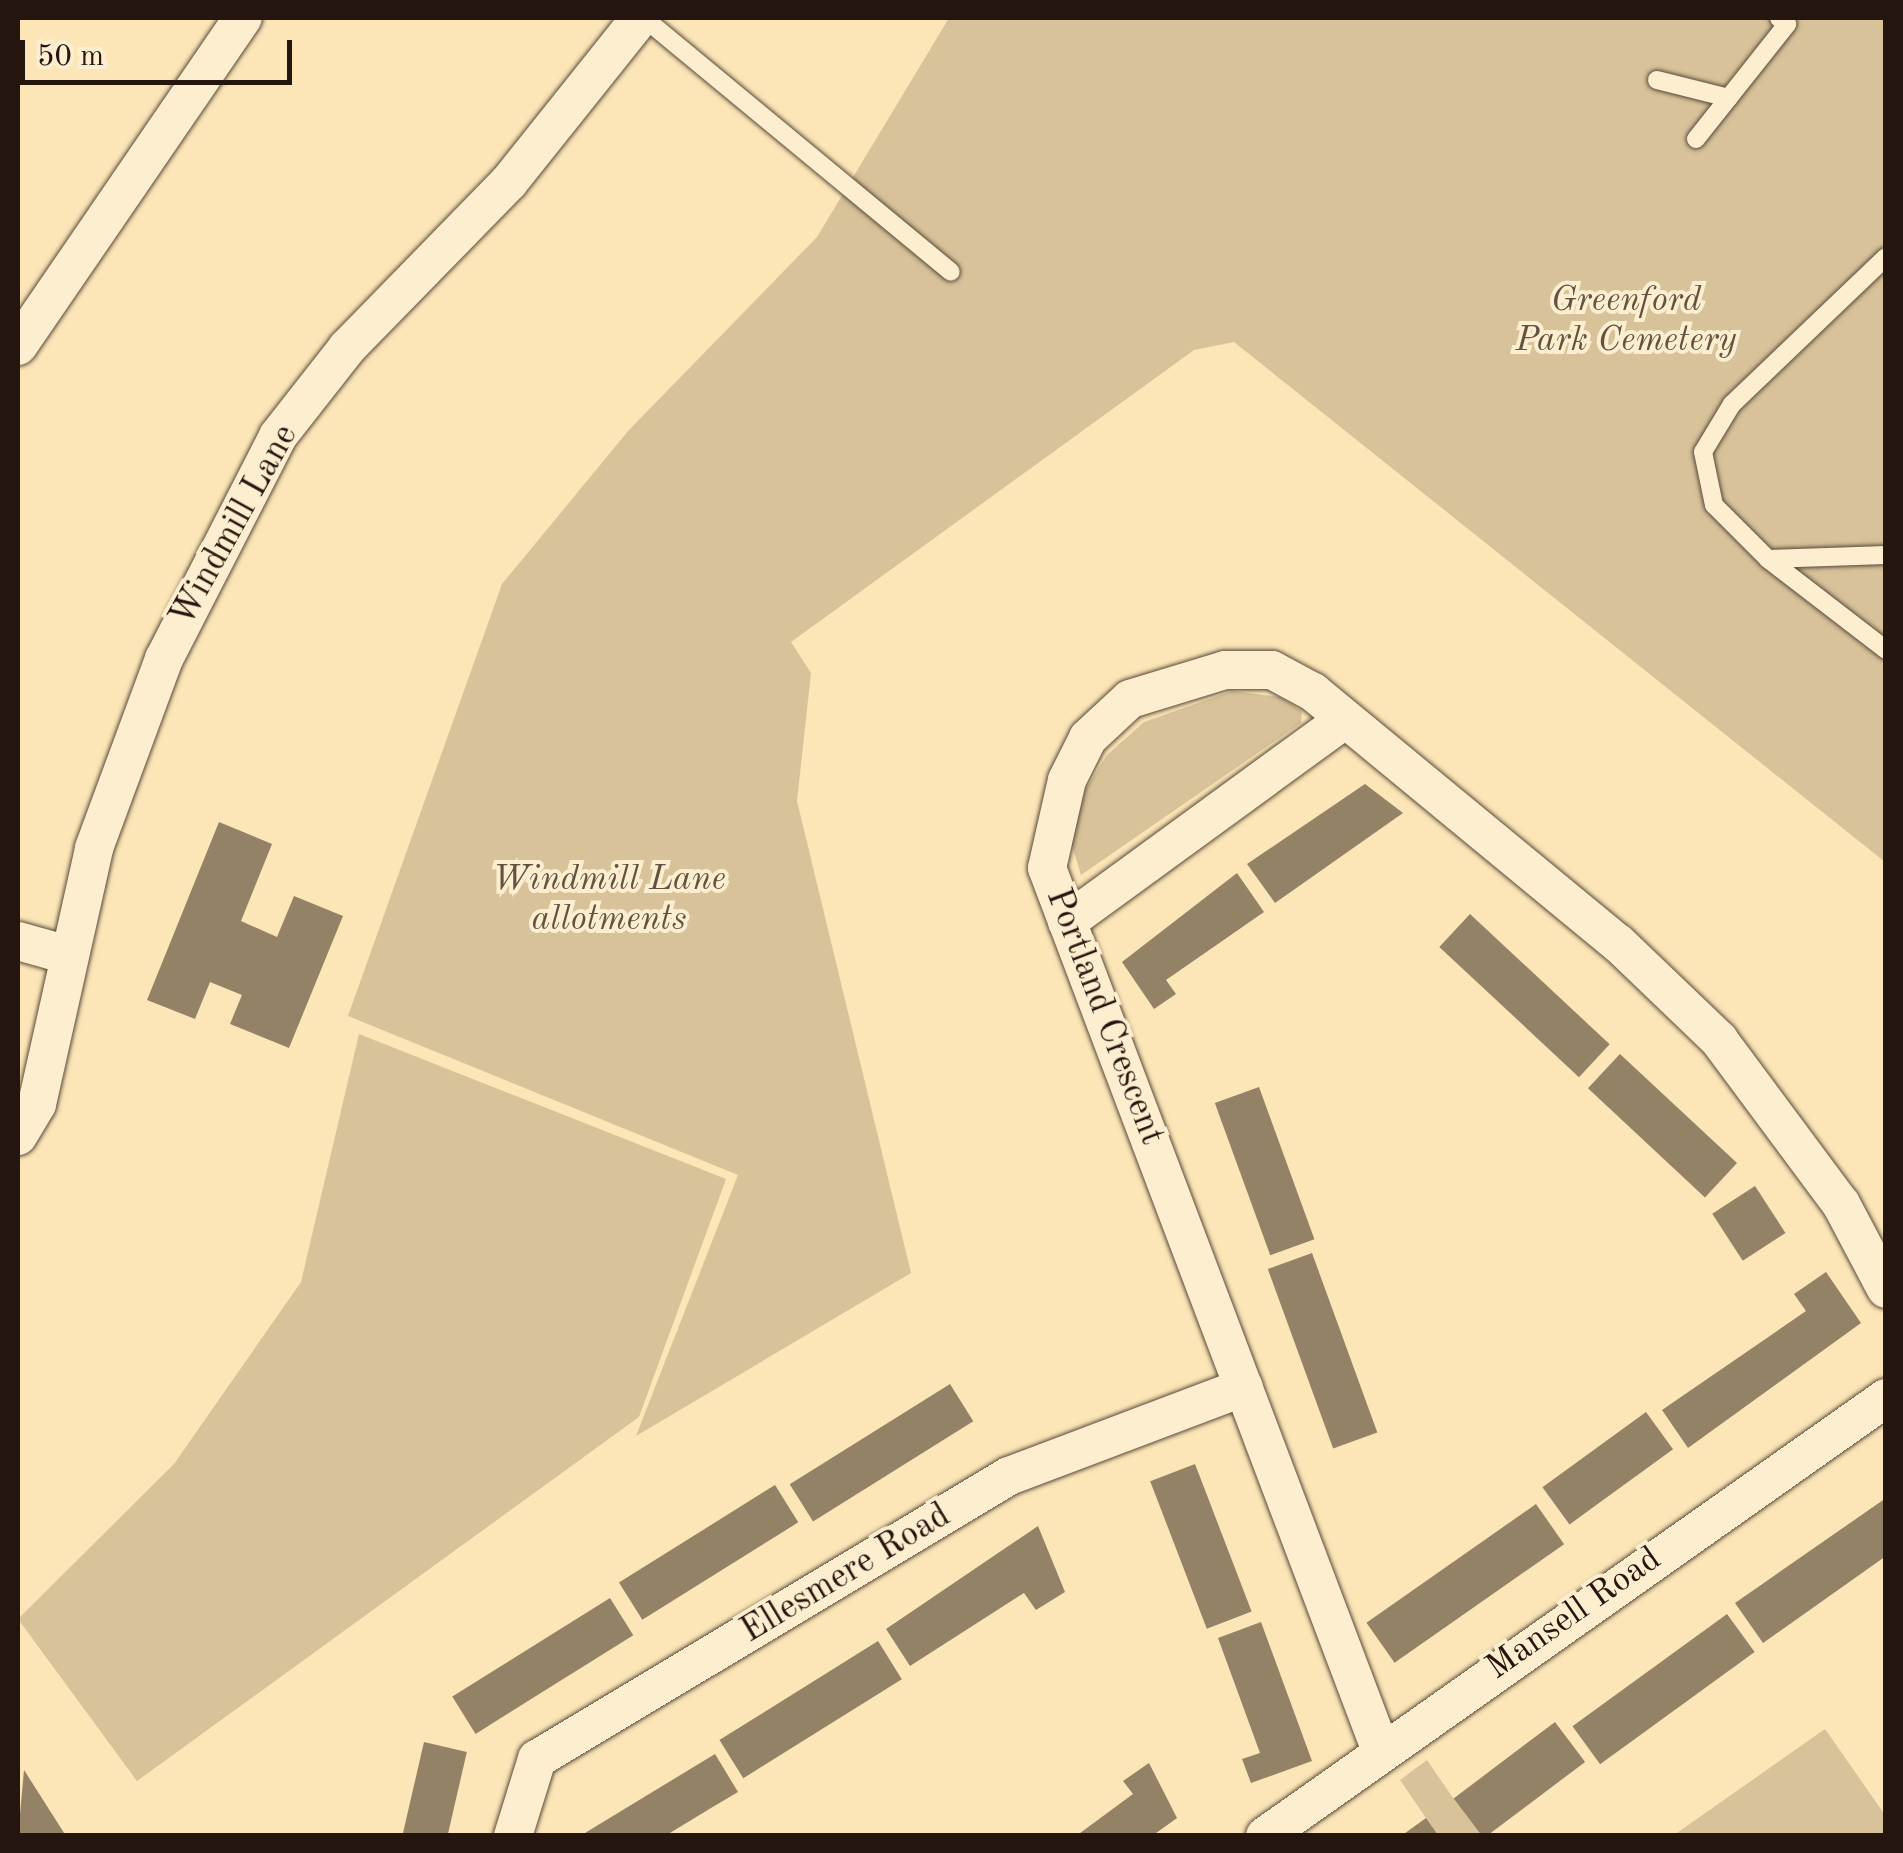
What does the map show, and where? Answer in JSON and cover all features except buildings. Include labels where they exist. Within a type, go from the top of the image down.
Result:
[{"type":"street","points":[[18,346],[243,18]]},
{"type":"street","name":"Windmill Lane","points":[[18,1136],[37,1104],[94,848],[164,660],[278,436],[347,348],[509,182],[642,18]]},
{"type":"street","name":"Portland Crescent","points":[[1381,1751],[1046,868],[1050,822],[1088,738],[1130,699],[1179,679],[1272,670],[1345,719],[1618,942],[1719,1040],[1841,1204],[1886,1290]]},
{"type":"street","points":[[1068,922],[1345,719]]},
{"type":"street","points":[[18,941],[68,955]]},
{"type":"street","name":"Ellesmere Road","points":[[514,1836],[537,1759],[1009,1476],[1244,1387]]},
{"type":"street","name":"Mansell Road","points":[[1266,1836],[1381,1751],[1886,1398]]},
{"type":"lane","points":[[642,18],[951,272]]},
{"type":"lane","points":[[1696,139],[1786,20]]},
{"type":"lane","points":[[1657,80],[1729,98]]},
{"type":"lane","points":[[1886,256],[1732,404],[1703,452],[1714,505],[1768,560],[1886,650]]},
{"type":"lane","points":[[1768,560],[1886,555]]},
{"type":"green space","name":"Windmill Lane allotments","points":[[949,18],[1885,18],[1885,862],[1234,342],[1194,350],[791,642],[811,673],[797,801],[911,1273],[636,1436],[738,1175],[348,1016],[502,584],[629,430],[817,237]]},
{"type":"green space","points":[[1232,691],[1280,697],[1302,711],[1301,723],[1081,875],[1071,842],[1082,795],[1107,755],[1144,722]]},
{"type":"green space","points":[[359,1034],[726,1179],[639,1417],[137,1781],[18,1619],[174,1464],[301,1282]]},
{"type":"green space","points":[[1825,1729],[1885,1815],[1885,1835],[1674,1835]]},
{"type":"green space","points":[[1427,1760],[1481,1835],[1439,1835],[1426,1818],[1400,1780]]},
{"type":"park label","name":"Greenford Park Cemetery","points":[[1626,321]]}]
